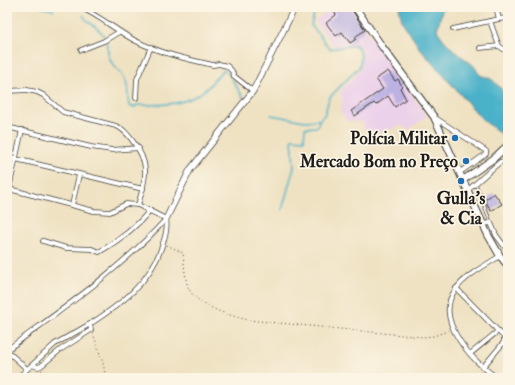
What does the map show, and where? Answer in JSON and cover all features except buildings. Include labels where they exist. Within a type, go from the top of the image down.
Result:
[{"type":"main road","points":[[355,7],[434,117],[483,224],[500,256],[508,266]]},
{"type":"main road","points":[[463,180],[494,159],[508,145]]},
{"type":"street","points":[[79,7],[135,41],[167,54],[213,65],[219,64],[227,66],[232,71],[234,76],[253,91]]},
{"type":"street","points":[[8,350],[108,275],[149,237],[166,218],[190,170],[253,91],[294,7]]},
{"type":"street","points":[[496,7],[499,19]]},
{"type":"street","points":[[453,29],[508,18]]},
{"type":"street","points":[[490,21],[499,46],[508,52]]},
{"type":"street","points":[[81,50],[104,42],[119,32]]},
{"type":"street","points":[[480,48],[499,46]]},
{"type":"street","points":[[136,98],[137,79],[151,47]]},
{"type":"street","points":[[7,91],[27,90],[37,92],[63,112],[124,130],[139,148],[145,164],[146,171],[138,204]]},
{"type":"street","points":[[434,117],[486,151],[486,154],[460,172]]},
{"type":"street","points":[[7,127],[112,150],[139,148]]},
{"type":"street","points":[[22,130],[8,189],[105,212],[110,212],[126,204],[138,204],[166,218]]},
{"type":"street","points":[[125,149],[134,142]]},
{"type":"street","points":[[7,158],[143,188]]},
{"type":"street","points":[[468,190],[500,162],[506,163]]},
{"type":"street","points":[[72,205],[79,175]]},
{"type":"street","points":[[44,241],[66,248],[92,249],[99,252],[133,229],[150,210]]},
{"type":"street","points":[[32,365],[38,367],[44,364],[130,296],[146,278],[155,264],[163,243],[167,225],[166,218]]},
{"type":"street","points":[[483,224],[491,223],[496,234],[508,251]]},
{"type":"street","points":[[498,378],[483,367],[470,354],[452,328],[448,315],[448,309],[452,295],[456,288],[463,281],[500,256]]},
{"type":"street","points":[[456,288],[504,337],[504,342],[483,367]]},
{"type":"street","points":[[17,378],[55,344],[91,327]]},
{"type":"street","points":[[470,354],[498,331]]},
{"type":"street","points":[[7,343],[8,350],[27,369]]},
{"type":"lane","points":[[475,184],[491,223]]},
{"type":"path","points":[[163,243],[183,253],[188,286],[194,296],[208,306],[225,314],[248,320],[423,337],[434,336],[452,328]]},
{"type":"path","points":[[91,327],[103,363],[106,378]]},
{"type":"path","points":[[38,367],[50,378]]},
{"type":"shaded area","points":[[332,7],[350,7],[427,116],[408,130],[401,125],[383,132],[367,135],[362,122],[347,121],[340,111],[343,102],[340,92],[361,69],[362,49],[357,45],[352,44],[335,47],[315,21]]},
{"type":"water","points":[[399,7],[443,7],[437,30],[441,36],[454,50],[473,65],[480,75],[491,79],[506,95],[502,99],[508,106],[508,139],[483,120],[420,49],[402,21]]},
{"type":"waterway","points":[[40,7],[54,10]]},
{"type":"waterway","points":[[282,210],[294,167],[292,139],[304,140],[305,128],[316,127],[319,120],[325,114],[329,98],[359,68],[361,56],[358,47],[355,45],[330,49],[311,25],[316,7]]},
{"type":"waterway","points":[[83,15],[104,36],[110,60],[126,82],[129,106],[134,108],[137,105],[156,105],[182,102],[190,99],[206,89],[224,70],[228,73],[243,97]]},
{"type":"waterway","points":[[271,115],[305,121],[319,120]]},
{"type":"place","name":"Polícia Militar","points":[[455,138]]},
{"type":"place","name":"Mercado Bom no Preço","points":[[466,161]]},
{"type":"place","name":"Gulla's & Cia","points":[[461,181]]}]
